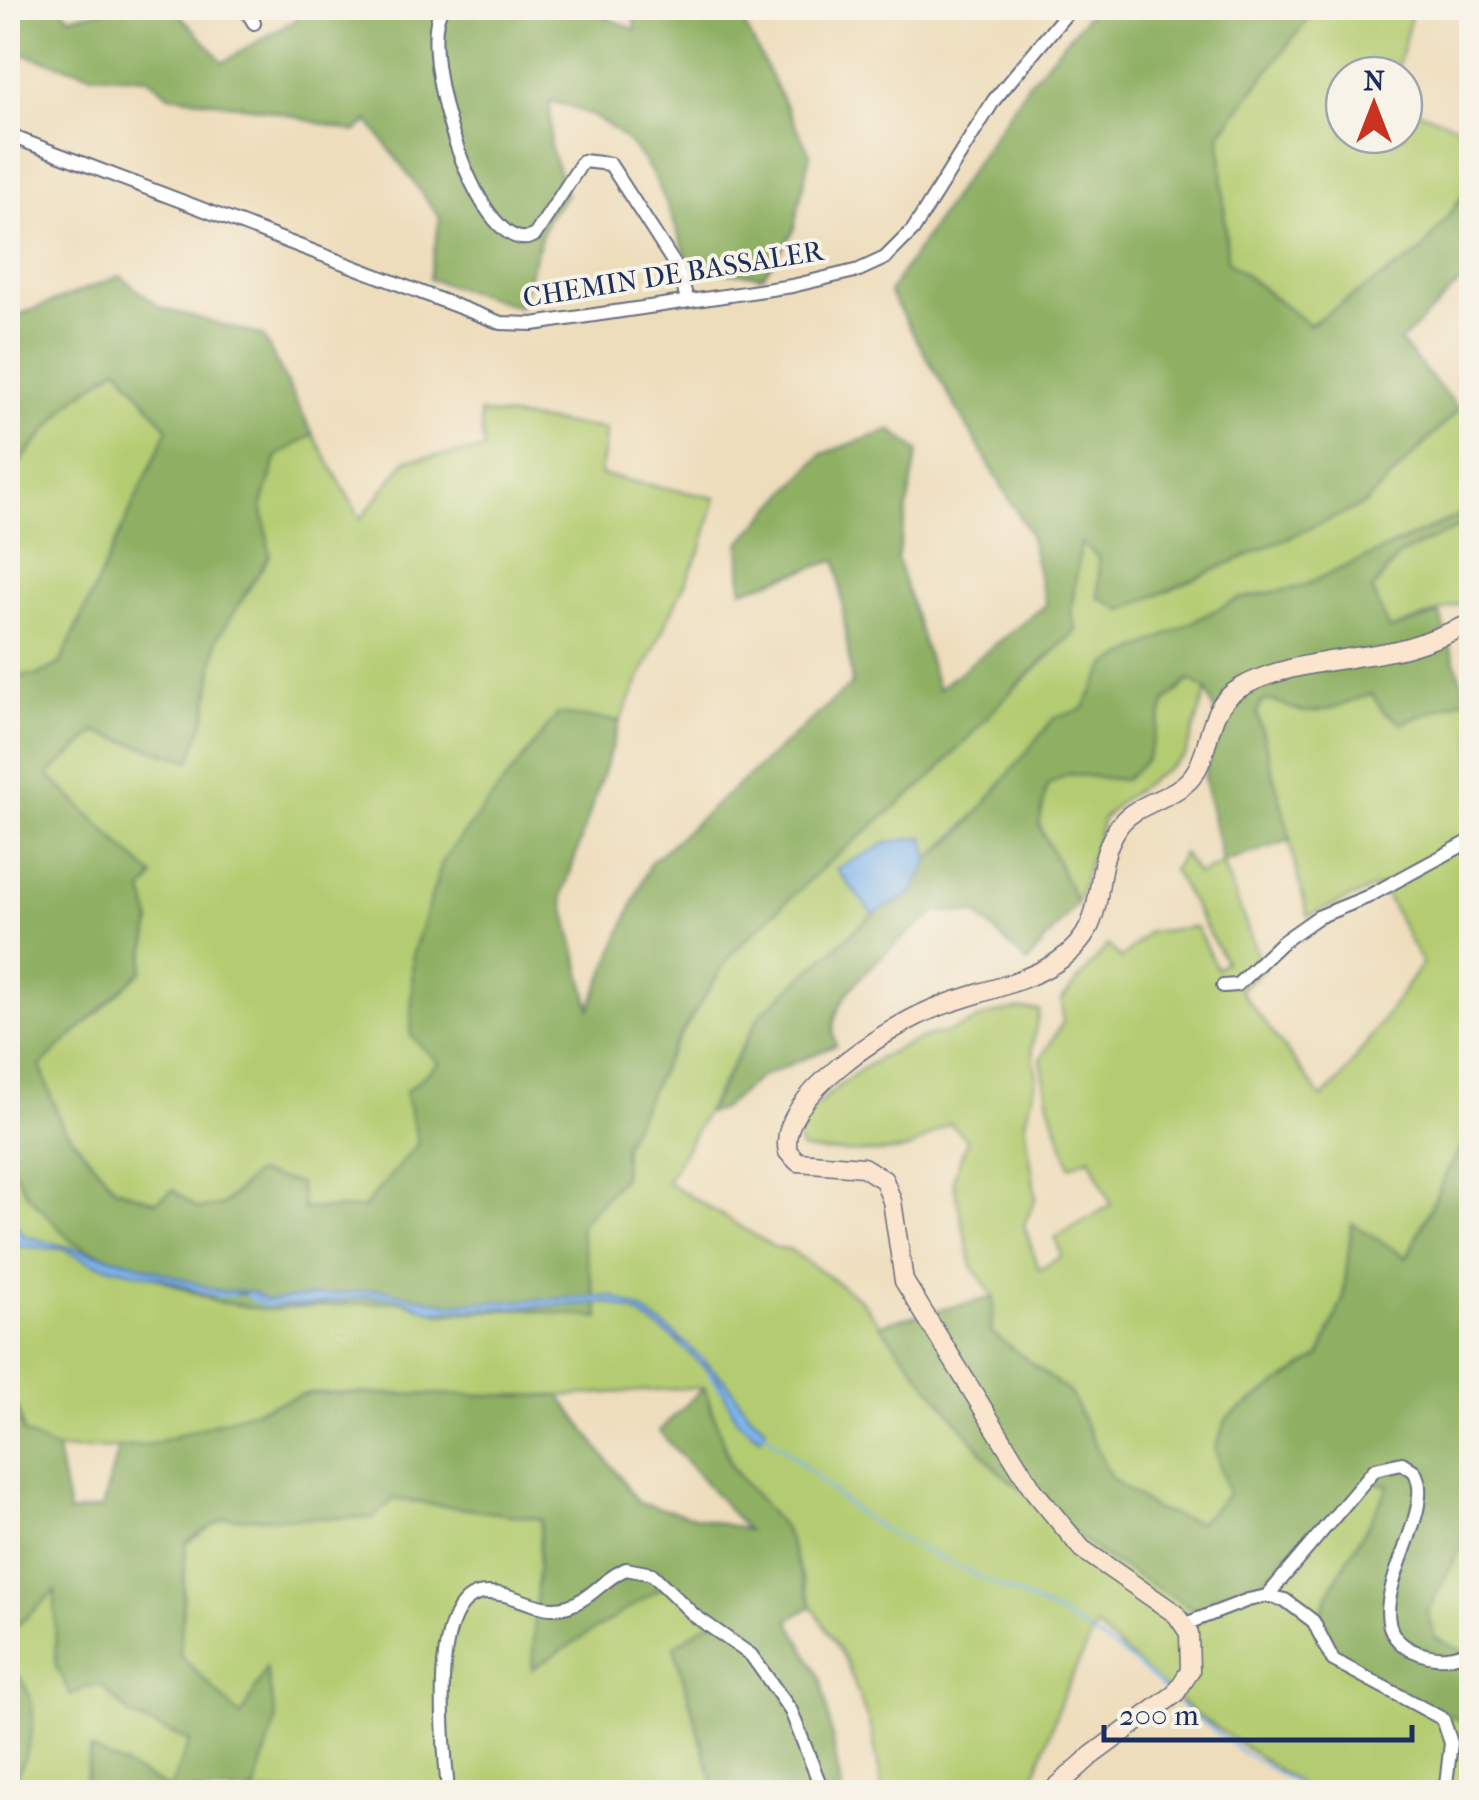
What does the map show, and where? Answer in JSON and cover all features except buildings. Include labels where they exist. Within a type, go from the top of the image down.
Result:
[{"type":"main road","points":[[1051,1792],[1184,1684],[1192,1659],[1185,1624],[1167,1607],[1093,1559],[1034,1491],[904,1281],[884,1180],[863,1167],[798,1162],[788,1152],[786,1132],[809,1096],[886,1034],[933,1009],[1046,968],[1069,953],[1095,917],[1116,829],[1131,815],[1189,781],[1197,769],[1213,718],[1230,695],[1261,678],[1411,646],[1472,623]]},
{"type":"street","points":[[246,8],[254,23]]},
{"type":"street","points":[[442,8],[435,28],[442,99],[466,172],[495,217],[516,239],[526,240],[535,235],[583,161],[610,164],[677,268],[688,302]]},
{"type":"street","name":"CHEMIN DE BASSALER","points":[[8,135],[501,323],[532,324],[792,286],[859,270],[885,258],[913,230],[994,100],[1070,8]]},
{"type":"street","points":[[1223,986],[1237,985],[1281,942],[1318,917],[1367,897],[1472,840]]},
{"type":"street","points":[[1185,1624],[1267,1596],[1375,1469],[1402,1463],[1414,1471],[1421,1492],[1389,1603],[1393,1635],[1408,1648],[1438,1658],[1472,1649]]},
{"type":"street","points":[[448,1792],[443,1724],[447,1634],[460,1604],[478,1593],[491,1592],[545,1609],[566,1607],[626,1569],[652,1574],[695,1616],[752,1655],[790,1711],[823,1792]]},
{"type":"street","points":[[1267,1596],[1301,1608],[1333,1660],[1443,1719],[1451,1743],[1445,1792]]},
{"type":"green space","points":[[8,8],[63,8],[69,17],[114,8],[174,8],[223,62],[295,20],[298,8],[584,8],[636,30],[631,8],[736,8],[810,154],[793,232],[763,276],[691,268],[658,185],[629,143],[582,112],[550,101],[550,147],[567,194],[547,218],[519,307],[429,279],[440,218],[369,121],[355,132],[263,109],[169,95],[148,78],[92,74],[8,50]]},
{"type":"green space","points":[[1094,8],[1316,8],[1220,134],[1227,261],[1309,325],[1421,252],[1471,185],[1471,272],[1400,342],[1459,409],[1365,504],[1123,610],[1099,598],[1098,557],[1081,543],[1071,612],[1076,631],[1017,685],[932,777],[824,866],[731,954],[671,1050],[624,1144],[623,1176],[579,1226],[600,1318],[520,1309],[441,1314],[401,1301],[269,1310],[213,1301],[72,1242],[26,1193],[8,1158],[8,676],[37,675],[60,664],[168,429],[118,367],[73,400],[8,476],[8,319],[120,276],[161,308],[263,336],[313,434],[277,456],[262,504],[270,555],[217,639],[207,712],[190,761],[96,732],[48,775],[154,877],[143,891],[151,921],[142,971],[40,1066],[62,1126],[115,1188],[156,1202],[173,1190],[198,1209],[223,1205],[255,1173],[299,1183],[304,1210],[363,1208],[418,1143],[405,1092],[439,1063],[411,1036],[413,953],[443,860],[558,714],[620,721],[562,897],[590,1008],[650,863],[852,684],[837,560],[742,590],[740,543],[822,454],[891,430],[918,451],[897,559],[938,689],[1046,605],[1029,533],[889,292],[1028,84]]},
{"type":"green space","points":[[1316,8],[1413,8],[1401,55],[1324,55],[1324,155],[1424,155],[1424,113],[1458,126],[1471,120],[1471,185],[1421,252],[1309,325],[1227,261],[1220,134]]},
{"type":"green space","points":[[118,367],[169,429],[60,664],[37,675],[8,676],[8,476],[73,400]]},
{"type":"green space","points":[[1459,409],[1471,417],[1471,510],[1301,587],[1238,599],[1107,665],[1083,709],[929,860],[924,838],[837,870],[873,914],[760,1015],[667,1182],[774,1247],[789,1249],[860,1299],[994,1467],[1270,1576],[1308,1532],[1340,1516],[1372,1482],[1390,1485],[1323,1606],[1457,1719],[1471,1724],[1471,1792],[1311,1792],[1187,1708],[1096,1627],[1064,1692],[1029,1792],[883,1792],[872,1732],[846,1661],[812,1606],[785,1530],[732,1467],[704,1387],[560,1396],[309,1393],[152,1444],[118,1448],[57,1450],[24,1433],[17,1407],[8,1403],[8,1158],[26,1193],[86,1252],[118,1261],[579,1226],[623,1177],[624,1144],[671,1050],[731,953],[1076,631],[1071,612],[1081,542],[1098,557],[1099,598],[1365,504]]},
{"type":"green space","points":[[480,413],[606,429],[600,475],[716,498],[702,547],[620,721],[558,714],[413,953],[411,1035],[439,1063],[406,1092],[418,1143],[363,1208],[198,1209],[173,1190],[156,1202],[115,1188],[62,1126],[40,1065],[142,971],[151,921],[143,891],[47,775],[96,732],[190,761],[207,712],[217,639],[270,555],[262,505],[277,456],[313,434],[361,519],[406,460],[484,450]]},
{"type":"green space","points":[[1471,510],[1471,521],[1399,555],[1372,590],[1389,630],[1440,614],[1467,698],[1402,723],[1383,711],[1372,694],[1308,712],[1277,702],[1261,702],[1257,713],[1291,840],[1222,863],[1204,777],[1217,720],[1207,690],[1189,680],[1166,701],[1147,759],[1125,780],[1069,774],[1047,785],[1039,825],[1077,903],[1027,963],[977,914],[938,911],[886,953],[851,989],[839,1008],[834,1027],[836,1045],[760,1077],[720,1110],[707,1113],[760,1015],[873,914],[912,894],[929,860],[962,832],[1054,718],[1083,709],[1107,665],[1238,599],[1301,587]]},
{"type":"green space","points":[[1471,521],[1471,600],[1389,630],[1372,589],[1399,555]]},
{"type":"green space","points":[[1190,680],[1207,690],[1185,756],[1122,800],[1103,819],[1077,903],[1039,825],[1047,785],[1069,774],[1125,780],[1147,759],[1166,701]]},
{"type":"green space","points":[[1372,694],[1383,711],[1402,723],[1467,698],[1472,706],[1471,1133],[1450,1166],[1406,1259],[1352,1224],[1343,1299],[1320,1356],[1227,1418],[1215,1449],[1228,1494],[1199,1523],[1156,1510],[1111,1478],[1070,1393],[991,1332],[994,1297],[972,1266],[953,1180],[967,1140],[950,1123],[910,1148],[873,1152],[801,1149],[796,1129],[836,1088],[903,1046],[997,1013],[1039,1010],[1032,1047],[1037,1078],[1025,1122],[1036,1198],[1024,1225],[1039,1270],[1062,1256],[1055,1238],[1111,1205],[1090,1157],[1070,1166],[1049,1103],[1041,1059],[1063,1022],[1062,1000],[1108,945],[1121,959],[1148,932],[1196,927],[1217,969],[1225,961],[1173,870],[1183,853],[1198,875],[1222,863],[1263,968],[1240,990],[1322,1098],[1342,1078],[1422,964],[1381,885],[1308,916],[1257,713],[1261,702],[1277,699],[1300,711]]},
{"type":"green space","points":[[1471,1133],[1471,1529],[1427,1612],[1435,1638],[1471,1655],[1471,1724],[1371,1680],[1330,1645],[1321,1624],[1332,1587],[1389,1485],[1372,1482],[1340,1516],[1308,1532],[1270,1576],[1247,1594],[1194,1609],[1104,1557],[994,1467],[879,1324],[994,1297],[991,1332],[1070,1393],[1111,1478],[1156,1510],[1199,1523],[1228,1494],[1215,1449],[1227,1418],[1320,1356],[1343,1299],[1352,1223],[1407,1258],[1450,1166]]},
{"type":"green space","points":[[704,1387],[731,1467],[785,1530],[812,1606],[789,1620],[822,1681],[842,1792],[716,1792],[674,1646],[713,1620],[671,1582],[532,1669],[541,1519],[394,1499],[373,1518],[225,1518],[186,1542],[180,1655],[241,1717],[266,1668],[276,1720],[255,1789],[84,1792],[91,1749],[170,1789],[190,1741],[133,1717],[102,1686],[88,1686],[71,1696],[56,1666],[55,1591],[8,1634],[8,1403],[17,1406],[24,1433],[57,1450],[69,1513],[102,1508],[118,1448],[152,1444],[309,1393],[560,1396],[639,1503],[747,1530],[659,1431]]},
{"type":"green space","points":[[393,1499],[542,1519],[670,1581],[713,1621],[674,1646],[716,1792],[248,1792],[255,1789],[265,1670],[242,1718],[180,1655],[186,1543],[224,1518],[373,1518]]},
{"type":"green space","points":[[1471,1529],[1471,1655],[1435,1638],[1426,1612]]},
{"type":"green space","points":[[55,1590],[56,1666],[71,1695],[88,1686],[102,1686],[133,1717],[190,1741],[171,1789],[90,1750],[84,1792],[11,1792],[29,1741],[33,1711],[21,1680],[8,1663],[8,1634]]},
{"type":"green space","points":[[8,1663],[21,1680],[33,1711],[29,1742],[11,1792]]},
{"type":"water","points":[[924,837],[929,860],[912,894],[873,914],[837,869],[887,843]]},
{"type":"water","points":[[8,1214],[24,1236],[133,1263],[219,1291],[252,1292],[267,1301],[380,1289],[448,1304],[612,1296],[642,1310],[676,1335],[728,1383],[748,1413],[766,1428],[760,1438],[737,1420],[718,1380],[676,1340],[635,1312],[610,1303],[431,1311],[402,1299],[371,1296],[310,1305],[266,1306],[244,1294],[212,1296],[162,1278],[93,1263],[63,1249],[18,1246],[8,1231]]},
{"type":"waterway","points":[[216,1296],[233,1295]]},
{"type":"waterway","points":[[246,1295],[261,1305],[273,1305]]},
{"type":"waterway","points":[[684,1345],[703,1362]]},
{"type":"waterway","points":[[709,1373],[722,1391]]},
{"type":"waterway","points":[[763,1432],[871,1522],[1068,1620],[1134,1663],[1165,1690]]},
{"type":"waterway","points":[[1179,1704],[1242,1752],[1311,1792]]}]
